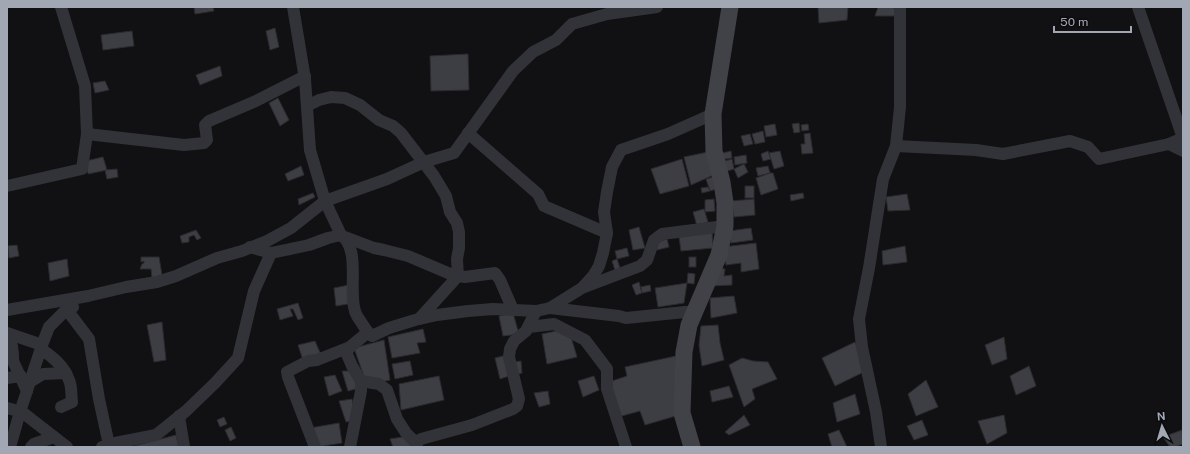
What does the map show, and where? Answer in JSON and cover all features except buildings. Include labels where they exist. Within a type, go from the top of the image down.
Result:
[{"type":"street","points":[[7,186],[82,169],[87,134],[85,86],[61,7]]},
{"type":"street","points":[[293,7],[305,76],[310,150],[325,201],[343,236],[349,244],[353,269],[352,294],[355,312],[367,333],[372,336],[389,328],[419,319],[468,311],[493,309],[536,311],[550,308],[626,318],[694,312]]},
{"type":"street","points":[[7,310],[157,282],[176,276],[217,258],[267,241],[291,228],[325,201],[387,179],[424,162],[454,153],[513,71],[533,52],[556,40],[572,24],[623,9],[657,7]]},
{"type":"street","points":[[692,447],[682,413],[684,352],[689,326],[719,255],[725,226],[725,203],[722,182],[714,151],[713,114],[730,7]]},
{"type":"street","points":[[881,447],[876,412],[862,347],[859,319],[883,179],[896,146],[900,107],[900,7]]},
{"type":"street","points":[[896,146],[976,150],[1003,154],[1070,140],[1088,147],[1099,159],[1169,144],[1183,138],[1138,7]]},
{"type":"street","points":[[87,134],[184,145],[204,143],[207,140],[205,125],[209,121],[256,101],[305,76]]},
{"type":"street","points":[[307,106],[319,100],[331,97],[345,98],[360,105],[379,120],[394,126],[424,162],[446,196],[450,212],[457,223],[459,232],[457,259],[458,276],[419,319]]},
{"type":"street","points":[[582,288],[593,276],[599,266],[603,253],[606,233],[604,212],[607,192],[612,167],[621,150],[668,134],[713,114]]},
{"type":"street","points":[[468,133],[538,194],[544,206],[606,233]]},
{"type":"street","points":[[1169,144],[1183,151]]},
{"type":"street","points":[[550,308],[582,288],[640,266],[647,260],[654,240],[662,234],[725,226]]},
{"type":"street","points":[[250,247],[271,253],[328,238],[343,236],[374,248],[408,256],[458,276],[464,277],[495,273],[500,280],[513,310]]},
{"type":"street","points":[[67,310],[89,339],[105,446],[156,435],[215,383],[238,358],[254,291],[271,253]]},
{"type":"street","points":[[10,447],[20,412],[26,383],[42,348],[49,327],[67,310],[96,294]]},
{"type":"street","points":[[361,381],[379,384],[387,390],[397,419],[406,433],[417,445],[420,439],[472,425],[513,409],[517,406],[519,399],[510,357],[510,349],[514,341],[529,327],[536,311]]},
{"type":"street","points":[[529,327],[554,324],[585,340],[607,369],[607,388],[626,447]]},
{"type":"street","points":[[7,333],[42,348],[54,357],[66,373],[70,381],[72,402],[61,407]]},
{"type":"street","points":[[350,447],[361,391],[361,381],[346,352],[367,333]]},
{"type":"street","points":[[7,339],[12,346],[13,361],[26,383]]},
{"type":"street","points":[[315,447],[287,372],[308,361],[317,360],[350,347]]},
{"type":"street","points":[[7,378],[26,383],[43,374],[66,373]]},
{"type":"street","points":[[7,408],[22,412],[67,447]]},
{"type":"street","points":[[179,416],[184,447]]},
{"type":"street","points":[[31,447],[34,444],[54,437]]}]
